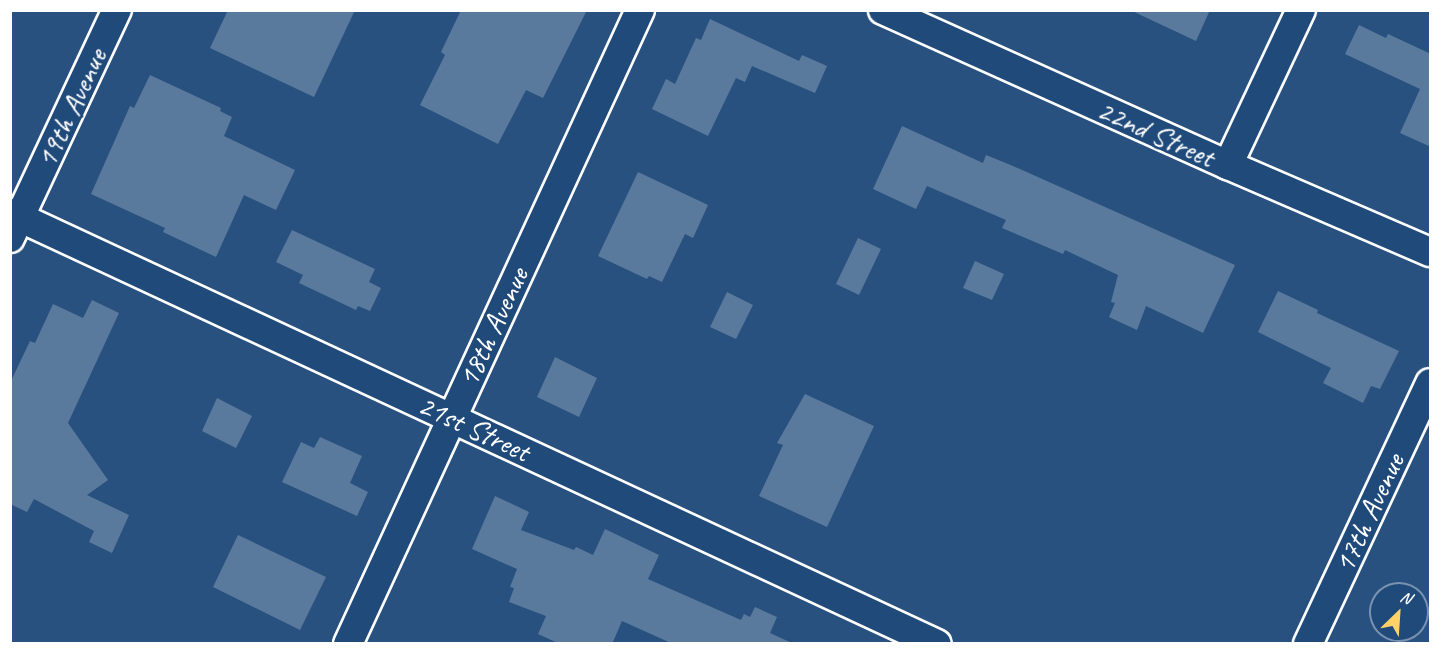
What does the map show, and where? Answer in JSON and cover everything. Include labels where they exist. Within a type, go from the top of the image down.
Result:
[{"type":"street","name":"19th Avenue","points":[[14,223],[117,10]]},
{"type":"street","name":"18th Avenue","points":[[348,644],[640,10]]},
{"type":"street","name":"22nd Street","points":[[883,10],[1228,165],[1431,252]]},
{"type":"street","points":[[1228,165],[1301,10]]},
{"type":"street","name":"21st Street","points":[[14,223],[451,418],[937,644]]},
{"type":"street","name":"17th Avenue","points":[[1308,644],[1431,383]]},
{"type":"building","points":[[228,10],[355,10],[314,97],[210,48]]},
{"type":"building","points":[[461,10],[587,10],[543,98],[526,90],[498,144],[420,105],[445,55],[441,52]]},
{"type":"building","points":[[1130,10],[1210,10],[1196,41]]},
{"type":"building","points":[[710,19],[799,61],[802,55],[827,66],[815,93],[752,66],[745,82],[736,78],[708,136],[652,109],[666,79],[675,84],[696,38],[701,40]]},
{"type":"building","points":[[1359,25],[1386,38],[1388,34],[1431,54],[1431,147],[1400,133],[1420,89],[1345,54]]},
{"type":"building","points":[[150,75],[221,108],[220,111],[232,117],[224,136],[295,170],[276,210],[244,195],[216,257],[163,232],[165,228],[91,194],[130,106],[134,108]]},
{"type":"building","points":[[902,126],[983,163],[986,155],[1013,166],[1235,265],[1203,333],[1146,306],[1137,330],[1109,317],[1115,303],[1111,302],[1118,275],[1065,250],[1063,254],[1002,228],[1006,220],[927,186],[916,209],[873,189]]},
{"type":"building","points":[[638,172],[708,205],[693,238],[685,234],[662,282],[649,276],[647,279],[598,256]]},
{"type":"building","points":[[292,230],[375,269],[369,282],[381,288],[370,311],[358,306],[356,310],[299,283],[303,275],[276,262]]},
{"type":"building","points":[[858,238],[881,249],[859,295],[836,284]]},
{"type":"building","points":[[975,261],[1004,274],[992,300],[963,288]]},
{"type":"building","points":[[1278,291],[1318,310],[1317,313],[1399,351],[1380,389],[1371,386],[1363,403],[1323,383],[1331,368],[1258,332]]},
{"type":"building","points":[[727,292],[753,305],[736,339],[710,327]]},
{"type":"building","points":[[92,300],[119,313],[68,423],[108,480],[87,495],[129,515],[112,553],[89,542],[94,531],[34,499],[27,512],[10,504],[10,383],[30,341],[35,343],[53,304],[83,318]]},
{"type":"building","points":[[555,357],[597,378],[579,417],[537,397]]},
{"type":"building","points":[[805,394],[874,426],[827,527],[759,496],[783,445],[777,443]]},
{"type":"building","points":[[217,398],[252,416],[236,448],[202,431]]},
{"type":"building","points":[[320,437],[362,456],[350,483],[368,492],[357,516],[282,482],[301,442],[314,448]]},
{"type":"building","points":[[495,496],[529,512],[521,530],[574,550],[576,547],[593,555],[605,529],[659,555],[648,579],[741,620],[744,614],[750,617],[755,607],[777,617],[770,633],[794,644],[673,644],[622,621],[612,644],[560,644],[538,634],[546,616],[509,602],[514,588],[510,587],[517,569],[472,549]]},
{"type":"building","points":[[238,535],[326,577],[300,630],[213,587]]}]
